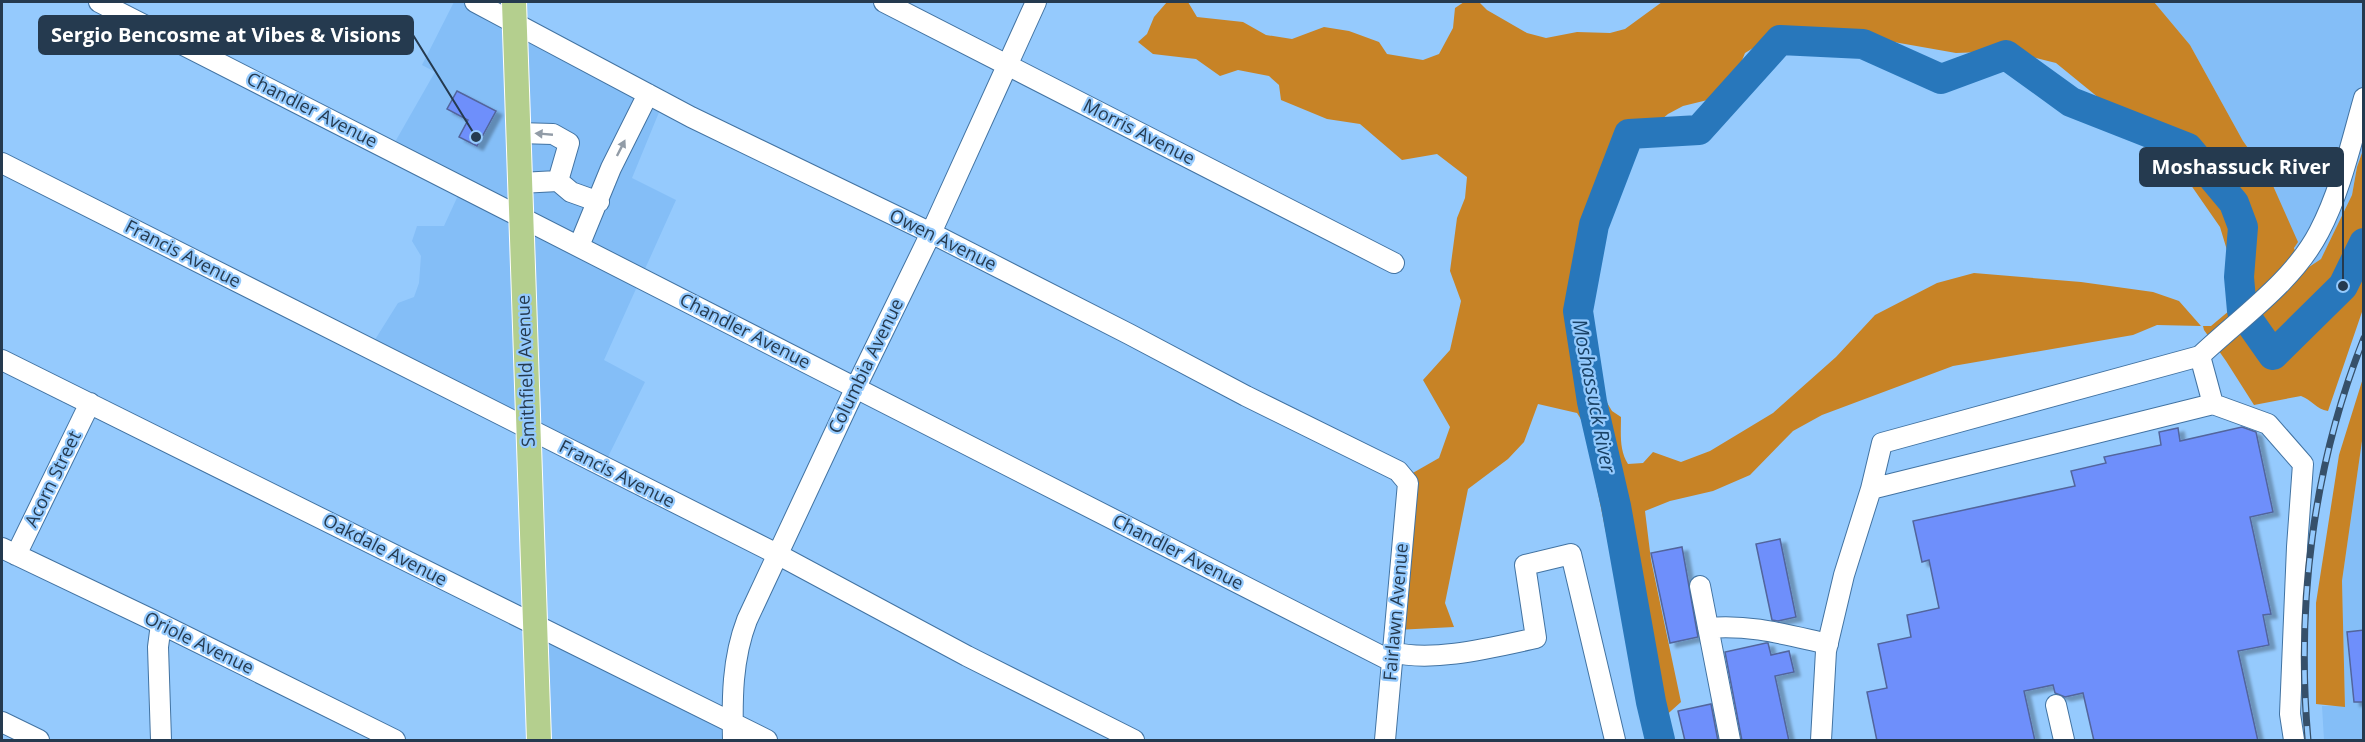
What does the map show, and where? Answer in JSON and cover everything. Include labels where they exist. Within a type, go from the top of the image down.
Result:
[{"type":"main road","name":"Smithfield Avenue","points":[[514,11],[537,626],[539,741]]},
{"type":"street","name":"Chandler Avenue","points":[[99,2],[855,387],[1392,657],[1489,648],[1536,638],[1525,565],[1571,554],[1615,741]]},
{"type":"street","name":"Owen Avenue","points":[[475,2],[514,11],[648,94],[701,123],[931,233],[1246,396],[1398,471],[1408,483]]},
{"type":"street","name":"Morris Avenue","points":[[884,2],[1394,263]]},
{"type":"street","name":"Columbia Avenue","points":[[733,732],[732,687],[742,634],[855,387],[931,233],[1036,2]]},
{"type":"street","points":[[579,246],[611,168],[648,94]]},
{"type":"street","points":[[1821,741],[1828,644],[1844,575],[1871,489],[1882,443],[2200,356],[2295,267],[2319,233],[2338,187],[2364,98]]},
{"type":"street","points":[[518,133],[553,135],[568,143],[558,181]]},
{"type":"street","name":"Francis Avenue","points":[[2,163],[777,554],[967,656],[1134,741]]},
{"type":"street","points":[[520,183],[558,181],[572,192],[598,202]]},
{"type":"street","points":[[2200,356],[2213,404]]},
{"type":"street","name":"Oakdale Avenue","points":[[2,360],[537,626],[733,732],[768,741]]},
{"type":"street","name":"Acorn Street","points":[[9,552],[90,403]]},
{"type":"street","points":[[1871,489],[2213,404],[2268,424],[2304,464],[2297,547],[2290,714],[2294,741]]},
{"type":"street","name":"Fairlawn Avenue","points":[[1385,741],[1408,483]]},
{"type":"street","name":"Oriole Avenue","points":[[9,552],[161,624],[395,741]]},
{"type":"street","points":[[1700,586],[1730,741]]},
{"type":"street","points":[[161,624],[158,647],[161,741]]},
{"type":"street","points":[[1708,628],[1734,625],[1828,644]]},
{"type":"street","points":[[2056,705],[2064,741]]},
{"type":"street","points":[[2,722],[39,741]]},
{"type":"shaded area","points":[[454,2],[466,2],[662,105],[632,178],[676,200],[604,360],[645,382],[603,467],[371,346],[398,303],[414,297],[419,283],[421,256],[412,241],[417,226],[444,226],[461,189],[391,149],[435,72],[422,65]]},
{"type":"shaded area","points":[[1167,2],[1188,2],[1197,17],[1243,22],[1266,35],[1292,39],[1324,27],[1349,31],[1379,42],[1387,54],[1423,60],[1439,54],[1453,28],[1455,8],[1464,2],[1479,2],[1487,10],[1527,33],[1546,38],[1577,32],[1610,33],[1625,29],[1662,2],[2154,2],[2190,45],[2243,141],[2270,179],[2298,242],[2294,248],[2303,271],[2321,259],[2352,195],[2363,150],[2363,309],[2328,411],[2301,396],[2254,405],[2203,326],[2211,326],[2242,300],[2220,227],[2186,178],[2159,147],[2056,63],[2007,51],[1956,53],[1788,27],[1745,53],[1728,95],[1683,106],[1668,114],[1634,143],[1608,195],[1588,344],[1597,386],[1612,411],[1621,417],[1622,447],[1628,464],[1643,463],[1653,452],[1681,462],[1710,451],[1773,413],[1836,357],[1875,315],[1937,283],[1974,273],[2081,282],[2153,292],[2179,301],[2201,326],[2157,325],[2133,335],[1953,366],[1822,415],[1793,431],[1750,475],[1713,491],[1670,501],[1645,511],[1651,560],[1681,702],[1662,719],[1665,740],[1648,740],[1584,424],[1577,413],[1538,404],[1524,442],[1508,459],[1468,489],[1445,603],[1454,627],[1396,630],[1404,478],[1439,458],[1450,427],[1423,380],[1450,350],[1461,301],[1450,271],[1457,218],[1465,198],[1467,177],[1437,154],[1402,160],[1360,124],[1327,119],[1281,100],[1279,85],[1269,76],[1238,70],[1220,76],[1196,59],[1153,54],[1138,42],[1147,34],[1154,17]]},
{"type":"shaded area","points":[[2154,2],[2363,2],[2363,150],[2352,195],[2321,259],[2303,271],[2270,179],[2243,141],[2190,45]]},
{"type":"shaded area","points":[[2363,378],[2363,434],[2342,581],[2345,707],[2316,704],[2316,603],[2339,455]]},
{"type":"shaded area","points":[[2363,434],[2363,740],[2324,740],[2322,706],[2345,706],[2342,581]]},
{"type":"shaded area","points":[[540,630],[723,721],[735,740],[540,740]]},
{"type":"building","points":[[457,91],[496,111],[477,146],[459,137],[468,120],[447,109]]},
{"type":"building","points":[[2242,427],[2256,432],[2273,512],[2250,517],[2271,614],[2263,615],[2269,645],[2238,651],[2258,741],[2094,741],[2083,693],[2065,697],[2055,693],[2053,685],[2024,691],[2035,741],[1877,741],[1867,692],[1887,688],[1878,644],[1911,637],[1907,615],[1939,608],[1929,560],[1922,562],[1913,521],[2075,486],[2071,471],[2106,463],[2104,457],[2161,445],[2159,432],[2178,428],[2180,441]]},
{"type":"building","points":[[1780,539],[1796,617],[1778,621],[1772,620],[1756,544]]},
{"type":"building","points":[[1682,547],[1698,637],[1670,643],[1651,553]]},
{"type":"building","points":[[2364,630],[2364,702],[2354,702],[2347,632]]},
{"type":"building","points":[[1768,643],[1771,655],[1789,651],[1794,672],[1775,676],[1789,741],[1742,741],[1725,652]]},
{"type":"building","points":[[1711,704],[1718,741],[1685,741],[1678,711]]},
{"type":"waterway","name":"Moshassuck River","points":[[1660,740],[1651,702],[1616,506],[1592,402],[1578,311],[1594,225],[1629,134],[1699,130],[1780,40],[1863,44],[1941,79],[2006,55],[2071,102],[2188,148],[2234,203],[2243,227],[2239,277],[2242,311],[2273,355],[2343,286],[2364,243]]},
{"type":"railway","points":[[2308,740],[2305,638],[2312,536],[2332,435],[2346,386],[2364,338]]},
{"type":"place","name":"Sergio Bencosme at Vibes & Visions","points":[[476,137]]},
{"type":"place","name":"Moshassuck River","points":[[2343,286]]}]
